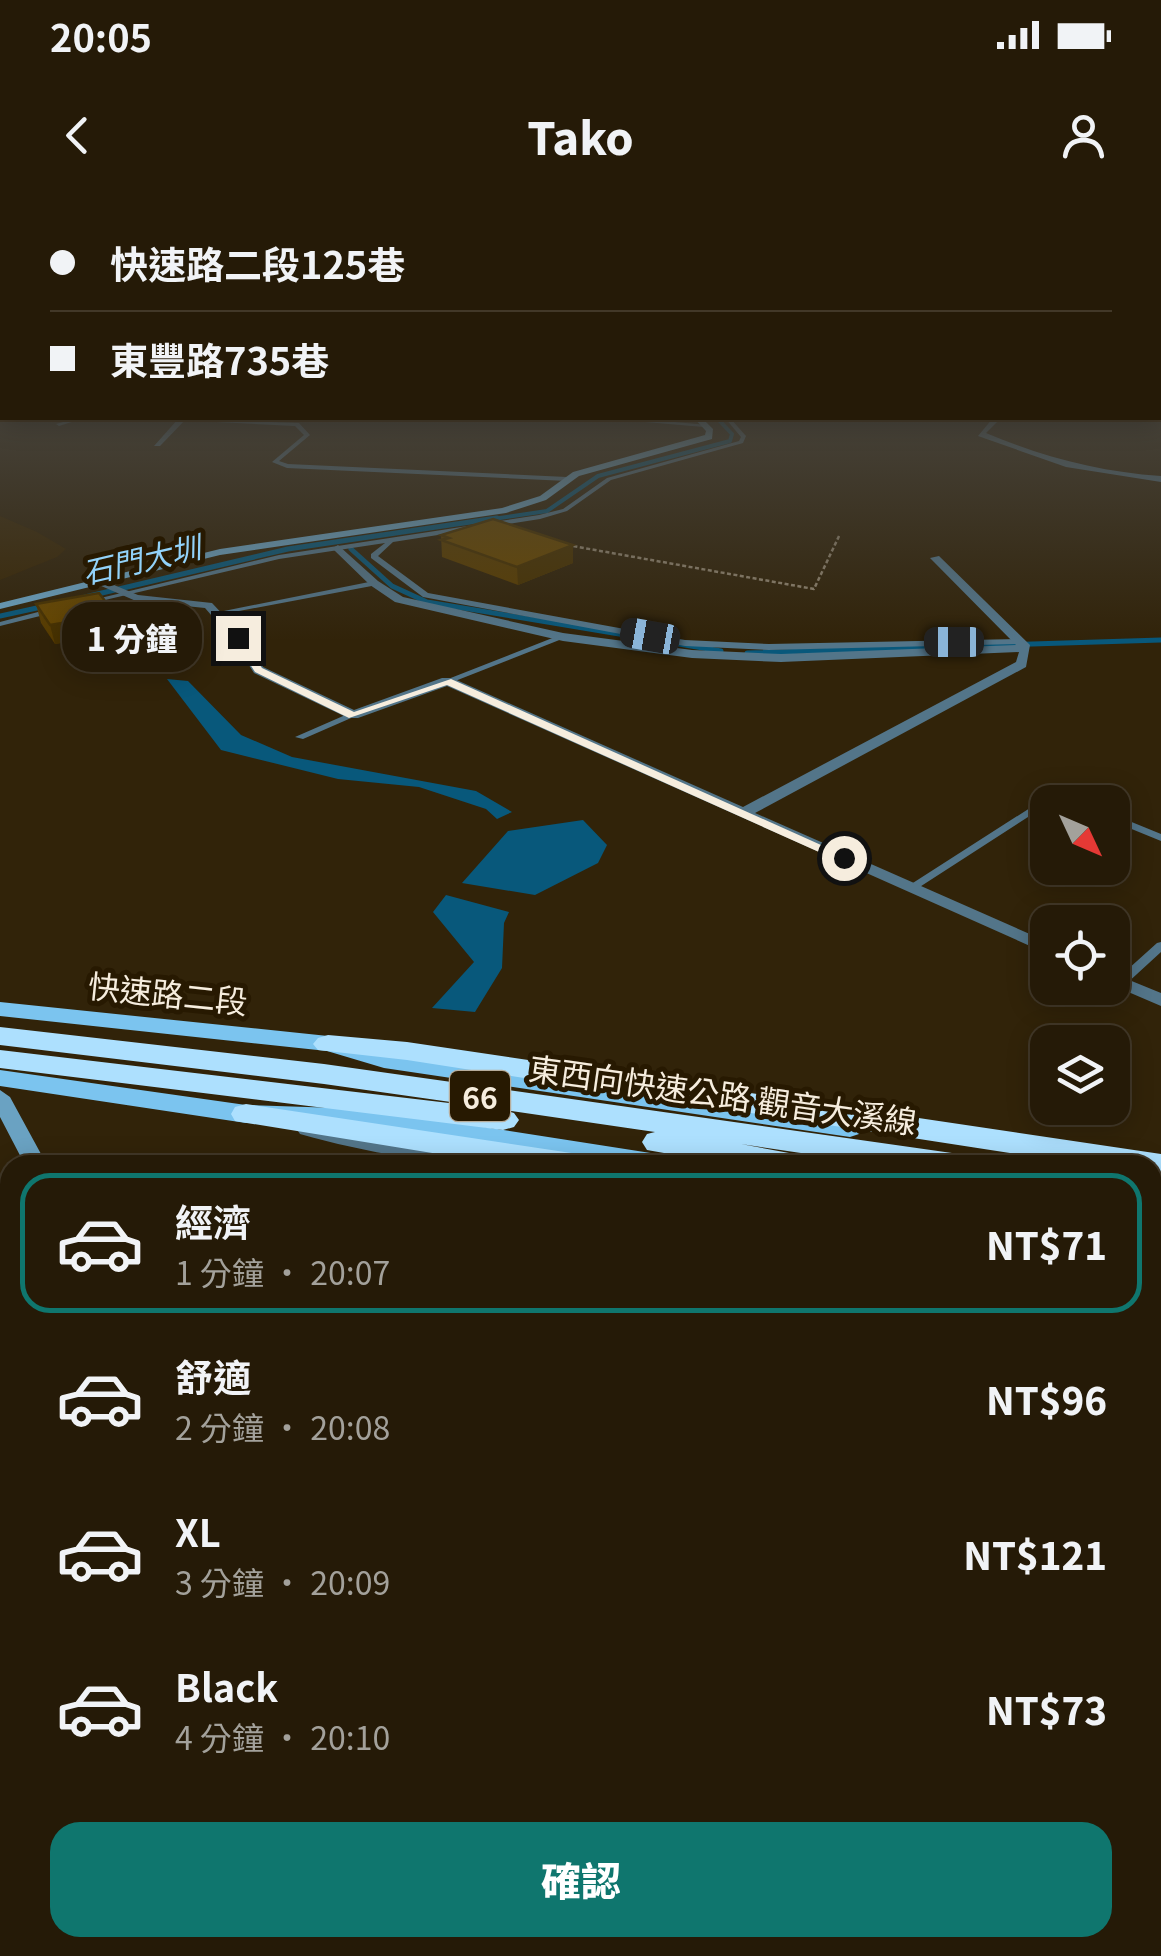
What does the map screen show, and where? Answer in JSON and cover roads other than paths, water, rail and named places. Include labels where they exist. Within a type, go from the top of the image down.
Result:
[{"type":"highway","name":"東西向快速公路 觀音大溪線","points":[[0,1036],[324,1074],[889,1155]]},
{"type":"highway","points":[[328,1044],[407,1051],[1095,1155]]},
{"type":"highway","name":"東西向快速公路 觀音大溪線","points":[[0,1059],[585,1130],[739,1155]]},
{"type":"highway","points":[[246,1114],[513,1155]]},
{"type":"main road","name":"快速路二段","points":[[0,1010],[328,1044],[384,1060],[497,1078],[1033,1155]]},
{"type":"main road","name":"66","points":[[0,1078],[246,1114],[368,1118],[606,1155]]},
{"type":"street","points":[[0,606],[113,588],[220,552],[504,510],[543,498],[574,477]]},
{"type":"street","points":[[1124,477],[1161,479]]},
{"type":"street","points":[[338,548],[374,583],[399,600],[563,636],[692,654],[781,658],[1023,645]]},
{"type":"street","points":[[743,813],[1022,664],[1023,645],[936,558]]},
{"type":"street","points":[[113,588],[166,602],[208,605],[218,613],[258,670],[353,716],[447,681],[1030,941]]},
{"type":"street","points":[[1130,986],[1161,1000]]},
{"type":"street","points":[[0,1096],[31,1155]]},
{"type":"lane","points":[[523,477],[567,479]]},
{"type":"lane","points":[[0,624],[113,588],[279,557],[540,517],[565,510],[613,477]]},
{"type":"lane","points":[[392,540],[374,556],[426,595],[685,642],[769,648],[1023,645]]},
{"type":"lane","points":[[218,613],[374,583]]},
{"type":"lane","points":[[447,681],[563,636]]},
{"type":"lane","points":[[300,737],[353,716]]},
{"type":"lane","points":[[911,888],[1030,810]]},
{"type":"lane","points":[[1130,824],[1161,838]]},
{"type":"lane","points":[[1130,970],[1161,946]]},
{"type":"lane","name":"快速路二段","points":[[328,1044],[431,1048],[1161,1154]]},
{"type":"lane","points":[[246,1114],[344,1142],[432,1155]]},
{"type":"water","points":[[167,679],[188,681],[241,735],[292,757],[476,791],[512,812],[497,819],[486,809],[419,787],[338,779],[221,750]]},
{"type":"water","points":[[583,820],[607,845],[598,863],[535,895],[462,883],[508,831]]},
{"type":"water","points":[[446,895],[509,912],[504,923],[502,968],[475,1012],[432,1008],[474,962],[433,912]]},
{"type":"waterway","name":"石門大圳","points":[[479,521],[547,511],[597,477]]},
{"type":"waterway","name":"石門大圳","points":[[85,597],[288,549],[497,518]]},
{"type":"waterway","points":[[351,549],[392,586],[427,602],[721,651]]},
{"type":"waterway","name":"石門大圳","points":[[0,616],[46,606]]},
{"type":"waterway","points":[[747,653],[1161,640]]}]
